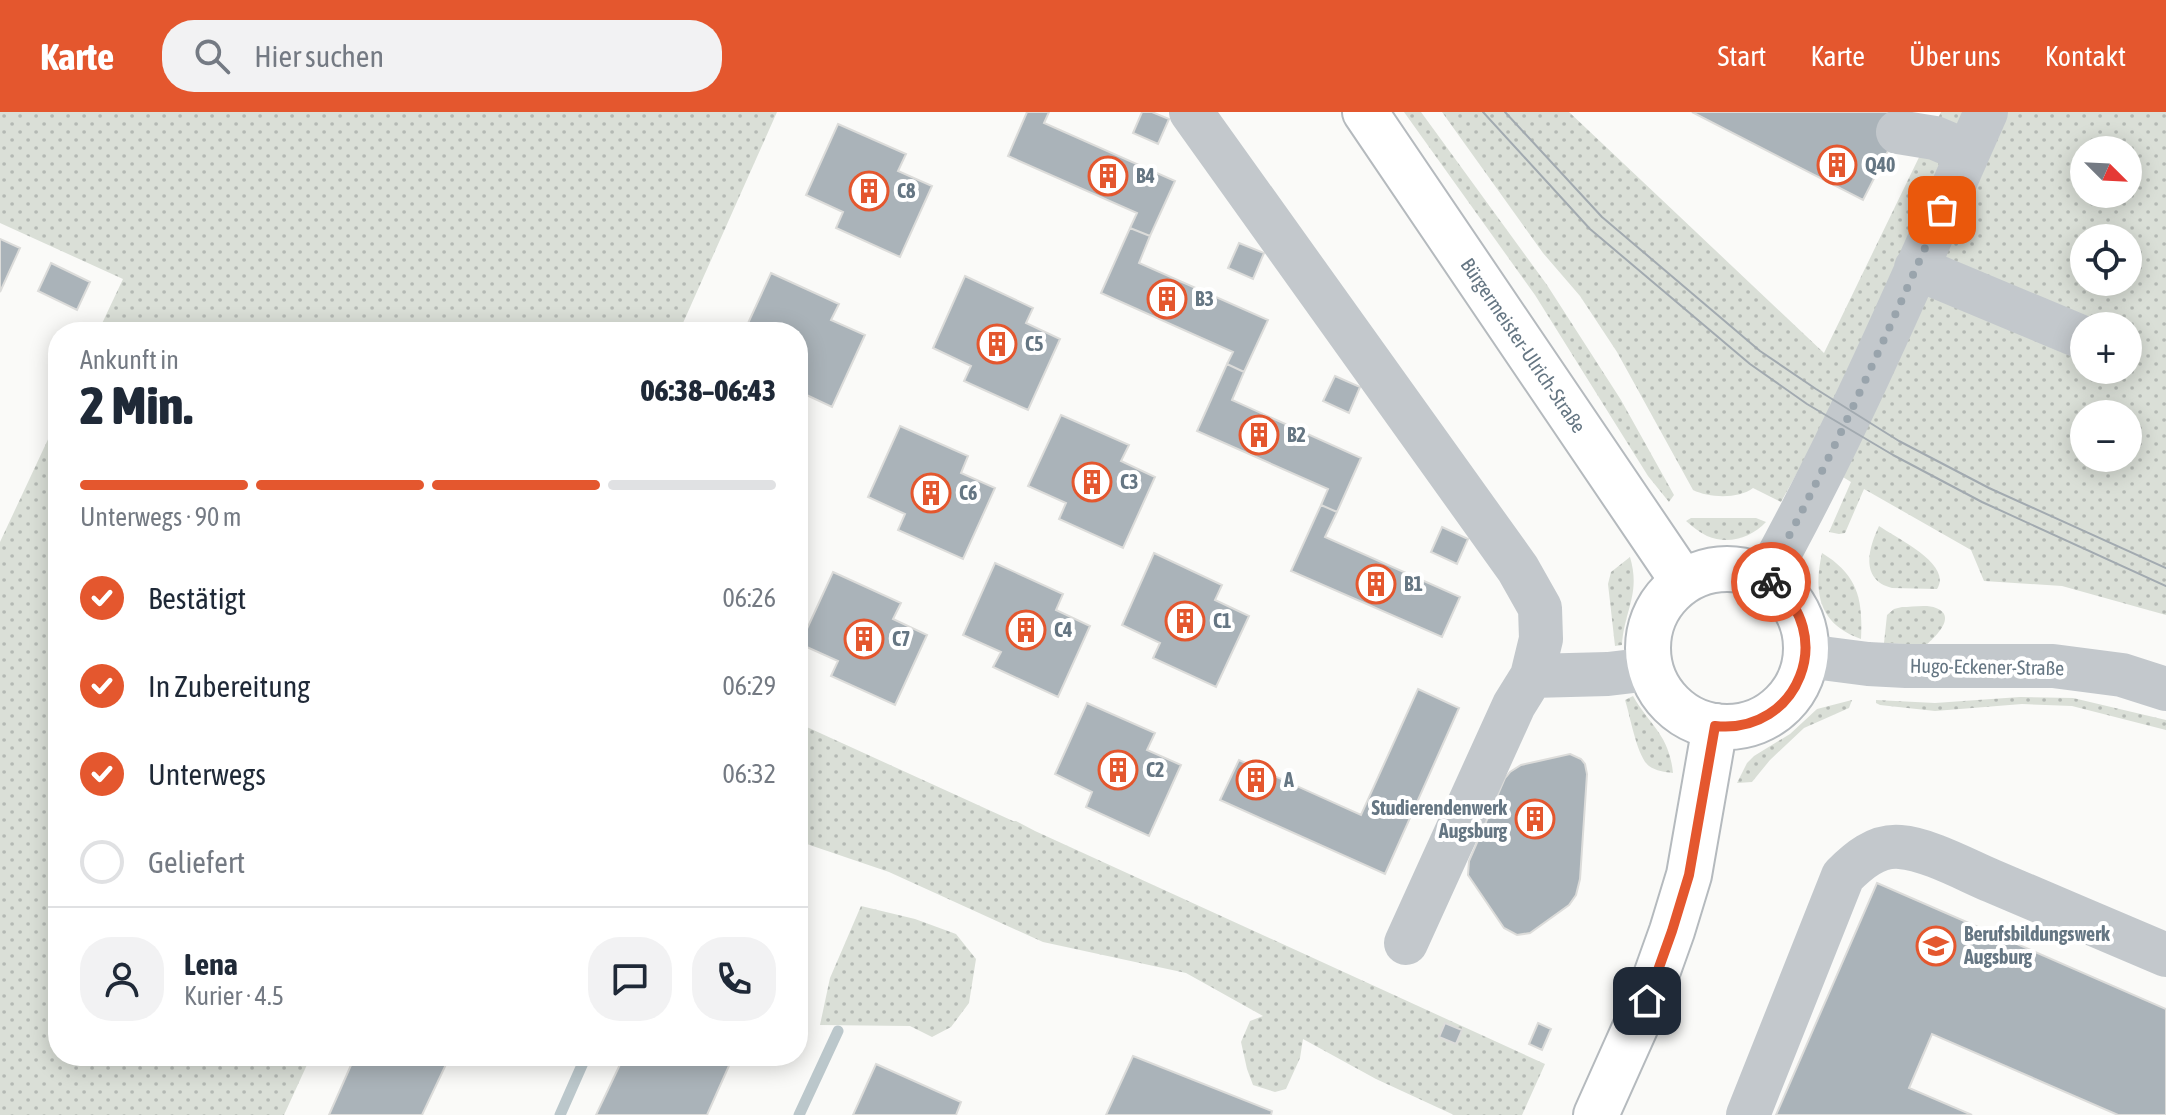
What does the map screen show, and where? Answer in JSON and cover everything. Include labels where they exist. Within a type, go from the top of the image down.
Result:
[{"type":"main road","name":"Bürgermeister-Ulrich-Straße","points":[[1365,112],[1682,580]]},
{"type":"main road","points":[[1741,569],[1765,580],[1786,594],[1805,632],[1806,656],[1794,690],[1783,704],[1761,719],[1744,725],[1715,726],[1682,713],[1664,696],[1650,669],[1648,640],[1658,609],[1682,580],[1707,571],[1741,569]]},
{"type":"main road","points":[[1596,1115],[1647,1001],[1672,931],[1689,875],[1715,726]]},
{"type":"street","points":[[1191,112],[1518,569],[1540,608],[1541,639],[1532,676],[1514,705],[1406,943]]},
{"type":"street","points":[[1765,580],[1848,419],[1976,133],[1943,121],[1903,122]]},
{"type":"street","points":[[1916,268],[2070,332]]},
{"type":"street","name":"Hugo-Eckener-Straße","points":[[1806,656],[1906,666],[2053,666],[2122,675],[2166,689]]},
{"type":"street","points":[[1532,676],[1608,674],[1650,669]]},
{"type":"street","points":[[1748,1115],[1843,876],[1860,859],[1877,850],[1899,846],[1918,851],[2166,955]]},
{"type":"shaded area","points":[[0,112],[777,112],[683,322],[103,322],[123,279],[0,223]]},
{"type":"shaded area","points":[[1404,112],[1421,112],[1547,285],[1621,400],[1674,495],[1669,502],[1648,476],[1535,295]]},
{"type":"shaded area","points":[[1442,112],[1569,112],[1824,353],[1941,112],[2166,112],[2166,615],[2062,586],[1984,581],[1971,550],[1864,489],[1845,533],[1829,532],[1851,482],[1807,455],[1781,502],[1753,488],[1724,496],[1693,490],[1617,352],[1580,296],[1543,253]]},
{"type":"shaded area","points":[[48,439],[48,1066],[306,1066],[284,1115],[0,1115],[0,542]]},
{"type":"shaded area","points":[[1691,518],[1756,518],[1766,522],[1746,536],[1723,540],[1698,531],[1686,521]]},
{"type":"shaded area","points":[[1879,526],[1930,561],[1940,580],[1937,589],[1892,588],[1875,578],[1869,563]]},
{"type":"shaded area","points":[[1822,553],[1844,570],[1856,589],[1861,612],[1861,639],[1836,625],[1822,605],[1818,581]]},
{"type":"shaded area","points":[[1630,557],[1633,592],[1622,645],[1615,646],[1608,584],[1611,572]]},
{"type":"shaded area","points":[[1902,607],[1933,607],[1942,612],[1945,621],[1926,645],[1884,643],[1887,615]]},
{"type":"shaded area","points":[[1633,696],[1663,739],[1673,773],[1652,768],[1641,754],[1625,700]]},
{"type":"shaded area","points":[[2020,697],[2073,698],[2166,720],[2166,730],[2072,706],[2022,704],[1935,711],[1876,703],[1876,700],[1935,703]]},
{"type":"shaded area","points":[[1852,700],[1849,708],[1804,728],[1752,782],[1737,783],[1754,756],[1790,734],[1817,709]]},
{"type":"shaded area","points":[[808,728],[1545,1064],[1522,1115],[1454,1115],[1376,1079],[1303,1039],[1300,1058],[1286,1089],[1275,1092],[1253,1085],[1241,1042],[1250,1021],[1263,1016],[1186,973],[1043,942],[889,872],[808,844]]},
{"type":"shaded area","points":[[861,906],[915,919],[956,934],[976,959],[969,1003],[951,1027],[932,1037],[910,1026],[820,1025],[830,978]]},
{"type":"building","name":"B4","points":[[1027,112],[1049,112],[1044,123],[1175,181],[1150,236],[1130,228],[1137,213],[1008,156]]},
{"type":"building","points":[[1142,112],[1152,112],[1169,119],[1158,144],[1133,133]]},
{"type":"building","name":"Q40","points":[[1692,112],[1908,112],[1863,200]]},
{"type":"building","name":"C8","points":[[838,124],[906,154],[898,171],[932,186],[900,257],[836,228],[843,212],[806,195]]},
{"type":"building","name":"B3","points":[[1130,228],[1150,236],[1139,263],[1268,320],[1244,372],[1227,364],[1233,352],[1101,293]]},
{"type":"building","points":[[0,239],[20,248],[0,292]]},
{"type":"building","points":[[1239,243],[1264,253],[1253,279],[1228,268]]},
{"type":"building","points":[[51,263],[90,282],[77,310],[38,291]]},
{"type":"building","points":[[771,273],[839,304],[831,320],[865,335],[832,407],[808,396],[808,322],[749,322]]},
{"type":"building","name":"C5","points":[[965,276],[1033,308],[1026,323],[1060,339],[1028,410],[964,381],[971,366],[933,348]]},
{"type":"building","name":"B2","points":[[1227,364],[1244,372],[1232,400],[1361,458],[1337,512],[1321,505],[1328,489],[1197,431]]},
{"type":"building","points":[[1335,376],[1360,387],[1349,413],[1323,401]]},
{"type":"building","name":"C3","points":[[1061,415],[1129,445],[1121,461],[1155,477],[1123,548],[1059,519],[1066,503],[1028,486]]},
{"type":"building","name":"C6","points":[[900,426],[968,456],[961,473],[995,488],[963,559],[898,530],[905,514],[868,497]]},
{"type":"building","name":"B1","points":[[1321,505],[1337,512],[1325,537],[1460,597],[1442,637],[1291,571]]},
{"type":"building","points":[[1442,527],[1468,539],[1457,564],[1431,552]]},
{"type":"building","name":"C1","points":[[1154,553],[1222,585],[1215,600],[1249,616],[1216,687],[1153,658],[1160,643],[1122,625]]},
{"type":"building","name":"C4","points":[[995,563],[1063,594],[1056,610],[1090,626],[1058,697],[993,667],[1001,652],[963,635]]},
{"type":"building","name":"C7","points":[[833,572],[901,603],[893,619],[927,635],[895,705],[831,676],[838,661],[808,648],[808,627]]},
{"type":"building","name":"A","points":[[1418,689],[1459,708],[1385,874],[1220,800],[1239,760],[1361,815]]},
{"type":"building","name":"C2","points":[[1087,703],[1155,733],[1147,750],[1181,765],[1149,836],[1086,807],[1092,792],[1055,774]]},
{"type":"building","name":"Studierendenwerk Augsburg","points":[[1570,754],[1581,759],[1587,774],[1580,879],[1576,895],[1569,905],[1530,933],[1517,935],[1504,928],[1468,875],[1469,861],[1510,772],[1521,765]]},
{"type":"building","name":"Berufsbildungswerk Augsburg","points":[[1877,883],[2166,1009],[2166,1115],[2118,1115],[1932,1034],[1909,1088],[1972,1115],[1776,1115]]},
{"type":"building","points":[[1445,1023],[1462,1030],[1456,1044],[1439,1037]]},
{"type":"building","points":[[1538,1023],[1551,1029],[1542,1050],[1529,1044]]},
{"type":"building","points":[[1133,1056],[1272,1111],[1271,1115],[1106,1115]]},
{"type":"building","points":[[876,1064],[961,1102],[956,1115],[853,1115]]},
{"type":"building","points":[[351,1066],[445,1066],[422,1115],[329,1115]]},
{"type":"building","points":[[619,1066],[729,1066],[707,1115],[596,1115]]},
{"type":"waterway","points":[[799,1115],[838,1031]]},
{"type":"waterway","points":[[560,1115],[582,1066]]},
{"type":"tram line","points":[[1483,112],[1590,229],[1750,364],[1807,404],[1893,455],[1982,502],[2166,586]]},
{"type":"tram line","points":[[1505,112],[1602,217],[1760,351],[1899,441],[1989,488],[2166,568]]},
{"type":"way so far","points":[[1771,582],[1765,580],[1852,411],[1942,210]]},
{"type":"place","name":"Q40","points":[[1837,165]]},
{"type":"place","name":"B4","points":[[1108,176]]},
{"type":"place","name":"C8","points":[[869,191]]},
{"type":"place","name":"B3","points":[[1167,299]]},
{"type":"place","name":"C5","points":[[997,344]]},
{"type":"place","name":"B2","points":[[1259,435]]},
{"type":"place","name":"C3","points":[[1092,482]]},
{"type":"place","name":"C6","points":[[931,493]]},
{"type":"place","name":"B1","points":[[1376,584]]},
{"type":"place","name":"C1","points":[[1185,621]]},
{"type":"place","name":"C4","points":[[1026,630]]},
{"type":"place","name":"C7","points":[[864,639]]},
{"type":"place","name":"C2","points":[[1118,770]]},
{"type":"place","name":"A","points":[[1256,780]]},
{"type":"place","name":"Studierendenwerk Augsburg","points":[[1535,819]]},
{"type":"place","name":"Berufsbildungswerk Augsburg","points":[[1936,946]]},
{"type":"route","points":[[1647,1001],[1689,875],[1715,726],[1744,725],[1761,719],[1783,704],[1801,676],[1806,656],[1805,632],[1786,594],[1771,582]]}]
